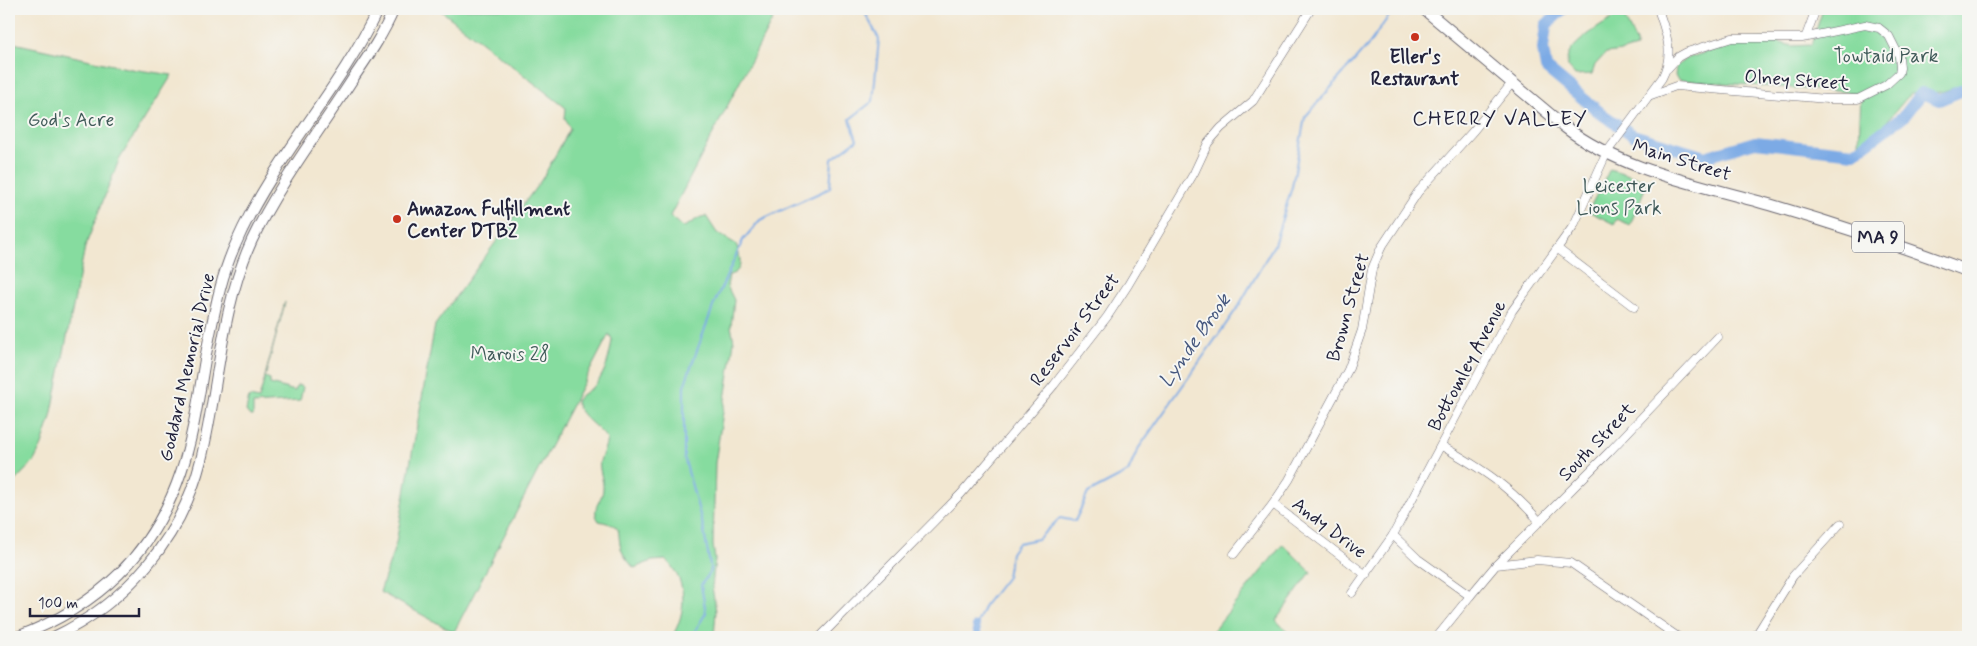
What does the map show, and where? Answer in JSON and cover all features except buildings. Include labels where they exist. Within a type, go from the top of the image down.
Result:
[{"type":"highway","name":"Main Street","points":[[1424,9],[1575,135],[1607,152],[1662,173],[1854,230],[1968,271]]},
{"type":"main road","name":"Goddard Memorial Drive","points":[[17,637],[67,615],[102,591],[139,553],[158,524],[174,491],[188,449],[218,294],[232,252],[255,206],[359,44],[378,9]]},
{"type":"main road","name":"Goddard Memorial Drive","points":[[54,637],[84,622],[124,591],[161,549],[180,517],[201,458],[228,312],[248,250],[270,208],[371,52],[394,9]]},
{"type":"street","name":"Reservoir Street","points":[[820,637],[961,494],[1054,385],[1107,316],[1128,285],[1194,173],[1208,143],[1221,128],[1253,102],[1311,9]]},
{"type":"street","points":[[1658,9],[1669,46],[1666,70]]},
{"type":"street","points":[[1806,36],[1816,9]]},
{"type":"street","name":"Olney Street","points":[[1650,96],[1665,89],[1680,86],[1850,100],[1871,94],[1899,73],[1900,63],[1890,36],[1879,28],[1865,26],[1783,39],[1753,36],[1732,38],[1687,52],[1678,57],[1666,70]]},
{"type":"street","name":"Bottomley Avenue","points":[[1352,593],[1393,535],[1442,446],[1512,311],[1576,222],[1607,152],[1650,96],[1666,70]]},
{"type":"street","name":"Brown Street","points":[[1234,554],[1274,504],[1298,464],[1352,361],[1362,330],[1372,269],[1381,248],[1418,192],[1474,130],[1512,83]]},
{"type":"street","points":[[1558,249],[1634,307]]},
{"type":"street","name":"South Street","points":[[1437,637],[1496,565],[1540,522],[1718,337]]},
{"type":"street","points":[[1442,446],[1496,478],[1520,499],[1540,522]]},
{"type":"street","name":"Andy Drive","points":[[1274,504],[1366,575]]},
{"type":"street","points":[[1755,637],[1794,576],[1840,524]]},
{"type":"street","points":[[1393,535],[1418,559],[1470,596]]},
{"type":"street","points":[[1496,565],[1537,560],[1570,563],[1678,637]]},
{"type":"green space","name":"Marois 28","points":[[439,9],[778,9],[670,216],[682,227],[706,216],[717,233],[736,244],[740,258],[739,267],[734,273],[729,275],[727,286],[734,300],[731,326],[734,342],[715,463],[713,545],[715,559],[712,587],[716,611],[714,637],[672,637],[680,617],[683,597],[682,587],[673,569],[666,560],[652,561],[634,568],[622,551],[616,527],[599,521],[597,516],[596,509],[603,489],[600,461],[607,439],[585,417],[576,402],[596,384],[602,374],[607,363],[611,345],[612,339],[609,334],[454,632],[380,592],[396,543],[435,325],[542,179],[570,129],[565,118],[566,108]]},
{"type":"green space","name":"Towtaid Park","points":[[1823,9],[1968,9],[1967,84],[1941,92],[1910,94],[1877,133],[1859,145],[1861,93],[1680,80],[1675,76],[1676,67],[1685,59],[1744,40],[1767,39],[1792,46],[1811,45]]},
{"type":"green space","points":[[1622,13],[1636,42],[1636,47],[1606,53],[1595,65],[1592,74],[1575,75],[1568,66],[1567,59],[1571,51],[1587,35]]},
{"type":"green space","name":"God's Acre","points":[[9,42],[131,69],[172,75],[119,160],[85,247],[51,417],[42,445],[34,461],[9,487]]},
{"type":"green space","name":"Leicester Lions Park","points":[[1610,169],[1648,181],[1630,225],[1617,219],[1614,224],[1588,211]]},
{"type":"green space","points":[[285,302],[265,377],[270,379],[270,384],[295,391],[297,385],[303,387],[300,401],[253,404],[253,416],[250,416],[246,411],[249,397],[259,399]]},
{"type":"green space","points":[[1283,544],[1311,572],[1276,620],[1292,637],[1208,637]]},
{"type":"waterway","points":[[691,637],[706,613],[701,585],[711,571],[703,526],[684,457],[684,386],[714,304],[743,240],[760,220],[830,188],[832,159],[857,140],[850,119],[873,101],[879,39],[863,9]]},
{"type":"waterway","name":"Lynde Brook","points":[[976,626],[985,605],[1007,577],[1011,553],[1018,543],[1038,539],[1060,518],[1075,521],[1088,493],[1128,472],[1138,449],[1238,307],[1274,245],[1292,187],[1305,117],[1369,44],[1394,9]]},
{"type":"waterway","points":[[1563,9],[1546,25],[1543,49],[1546,68],[1603,115],[1633,135],[1705,157],[1755,142],[1854,153],[1905,115],[1922,93],[1939,100],[1963,90],[1968,93]]},
{"type":"waterway","name":"Lynde Brook","points":[[976,626],[978,637]]},
{"type":"place","name":"Eller's Restaurant","points":[[1415,37]]},
{"type":"place","name":"Amazon Fulfillment Center DTB2","points":[[397,219]]},
{"type":"district","name":"CHERRY VALLEY","points":[[1500,118]]}]
